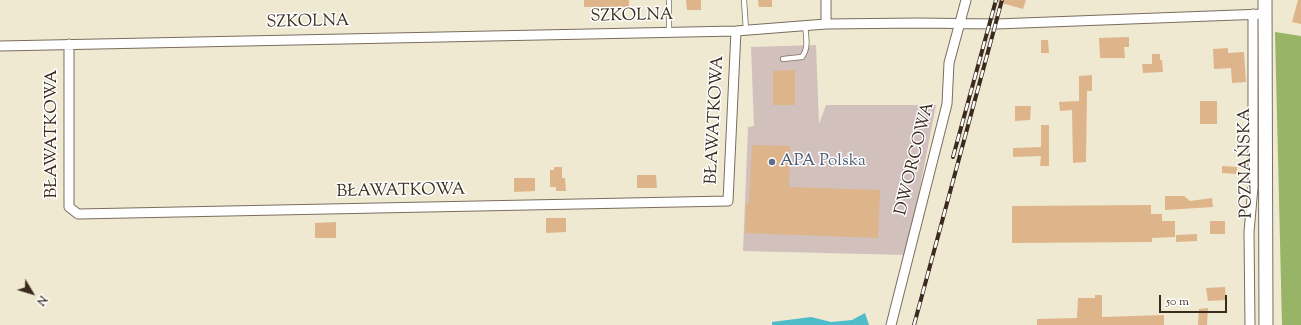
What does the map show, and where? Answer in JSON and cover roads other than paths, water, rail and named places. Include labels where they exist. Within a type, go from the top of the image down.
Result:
[{"type":"main road","name":"POZNAŃSKA","points":[[1265,0],[1258,14],[1258,89],[1266,325]]},
{"type":"street","points":[[826,0],[826,24]]},
{"type":"street","name":"DWORCOWA","points":[[891,325],[947,104],[949,63],[966,0]]},
{"type":"street","name":"SZKOLNA","points":[[0,46],[669,32],[741,30],[826,24],[996,24],[1258,14]]},
{"type":"street","name":"BŁAWATKOWA","points":[[69,44],[69,207],[78,214],[728,202],[741,30]]},
{"type":"street","points":[[1250,325],[1249,232],[1258,89]]},
{"type":"lane","points":[[668,0],[669,32]]},
{"type":"lane","points":[[741,30],[744,0]]},
{"type":"lane","points":[[783,58],[802,57],[805,53],[807,45],[805,26]]},
{"type":"water","points":[[865,313],[869,325],[772,325],[772,322],[811,317],[831,322],[852,320]]},
{"type":"railway","points":[[953,157],[996,0]]},
{"type":"railway","points":[[914,325],[1002,0]]},
{"type":"place","name":"APA Polska","points":[[772,162]]}]
